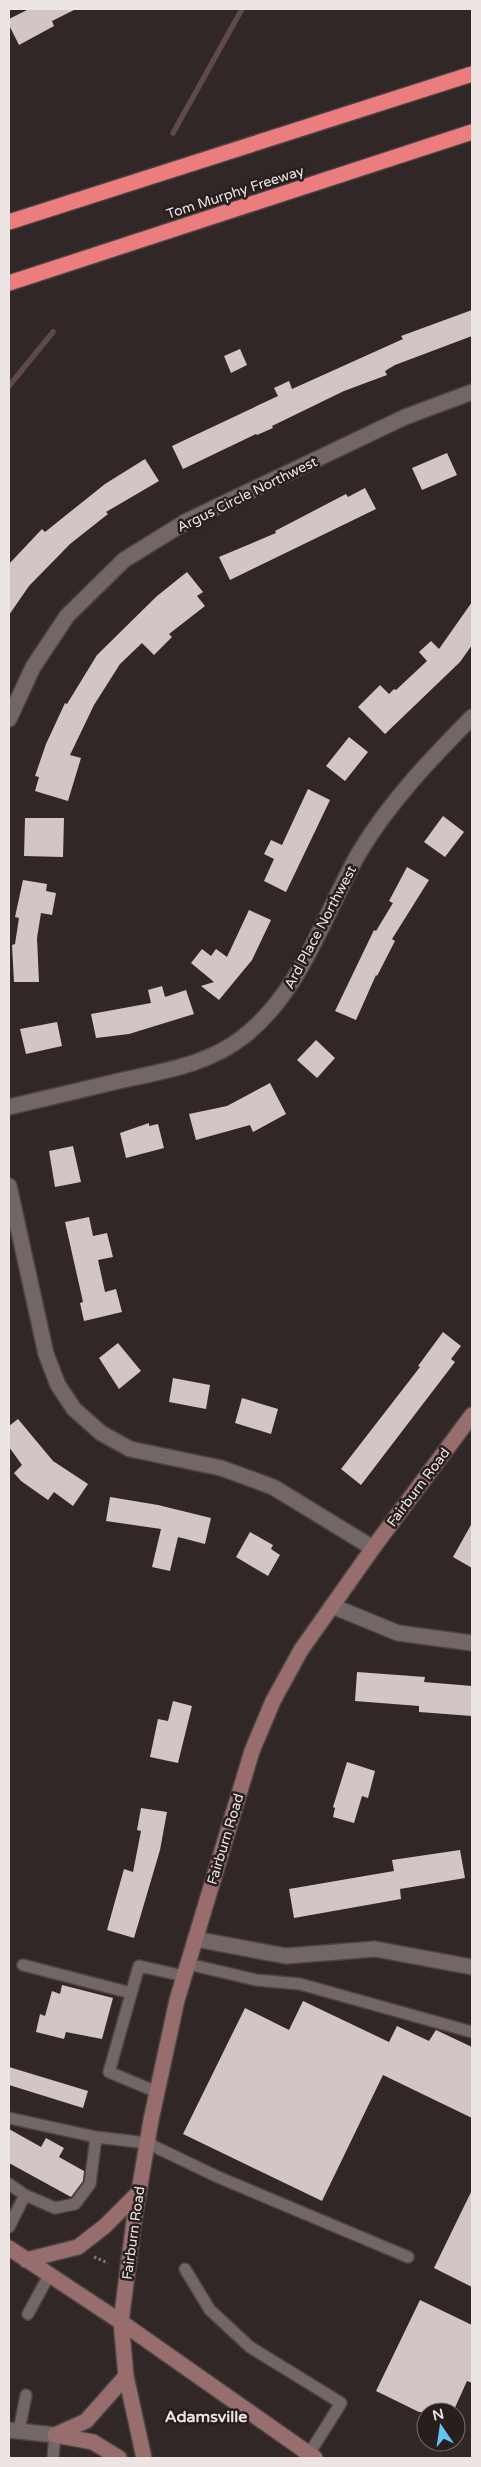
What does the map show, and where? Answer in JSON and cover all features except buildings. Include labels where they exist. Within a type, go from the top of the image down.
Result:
[{"type":"highway","points":[[361,108],[472,66]]},
{"type":"highway","points":[[9,222],[472,74]]},
{"type":"highway","name":"Tom Murphy Freeway","points":[[9,283],[472,132]]},
{"type":"street","name":"Argus Circle Northwest","points":[[9,719],[33,667],[67,616],[124,560],[187,521],[405,417],[472,392]]},
{"type":"street","name":"Ard Place Northwest","points":[[9,1107],[197,1063],[242,1038],[277,1004],[295,978],[358,854],[384,813],[418,771],[472,717]]},
{"type":"street","points":[[9,1186],[46,1354],[58,1385],[74,1409],[101,1433],[130,1449],[221,1468],[273,1487],[373,1548]]},
{"type":"street","name":"Fairburn Road","points":[[144,2458],[126,2376],[121,2322],[138,2192],[156,2092],[186,1970],[252,1752],[273,1701],[300,1650],[472,1415]]},
{"type":"street","points":[[332,1606],[398,1633],[472,1643]]},
{"type":"street","points":[[195,1939],[286,1956],[375,1949],[472,1967]]},
{"type":"street","points":[[26,2260],[78,2247],[105,2226],[138,2192]]},
{"type":"street","points":[[9,2248],[121,2322],[312,2456]]},
{"type":"street","points":[[55,2435],[86,2421],[126,2376]]},
{"type":"street","points":[[14,2431],[55,2435],[93,2442],[119,2458]]},
{"type":"lane","points":[[23,1966],[131,1993]]},
{"type":"lane","points":[[156,2092],[109,2072],[139,1966],[300,1984],[472,2032]]},
{"type":"lane","points":[[9,2118],[96,2137],[147,2143],[218,2177],[408,2256]]},
{"type":"lane","points":[[9,2184],[25,2195],[55,2208],[75,2204],[90,2184],[96,2137]]},
{"type":"lane","points":[[9,2227],[25,2195]]},
{"type":"lane","points":[[185,2269],[210,2310],[250,2348],[341,2403],[312,2456]]},
{"type":"lane","points":[[28,2314],[49,2275]]},
{"type":"lane","points":[[14,2431],[26,2395]]},
{"type":"lane","points":[[53,2458],[55,2435]]},
{"type":"waterway","points":[[173,133],[242,9]]},
{"type":"waterway","points":[[9,386],[53,332]]},
{"type":"district","name":"Adamsville","points":[[206,2416]]}]
